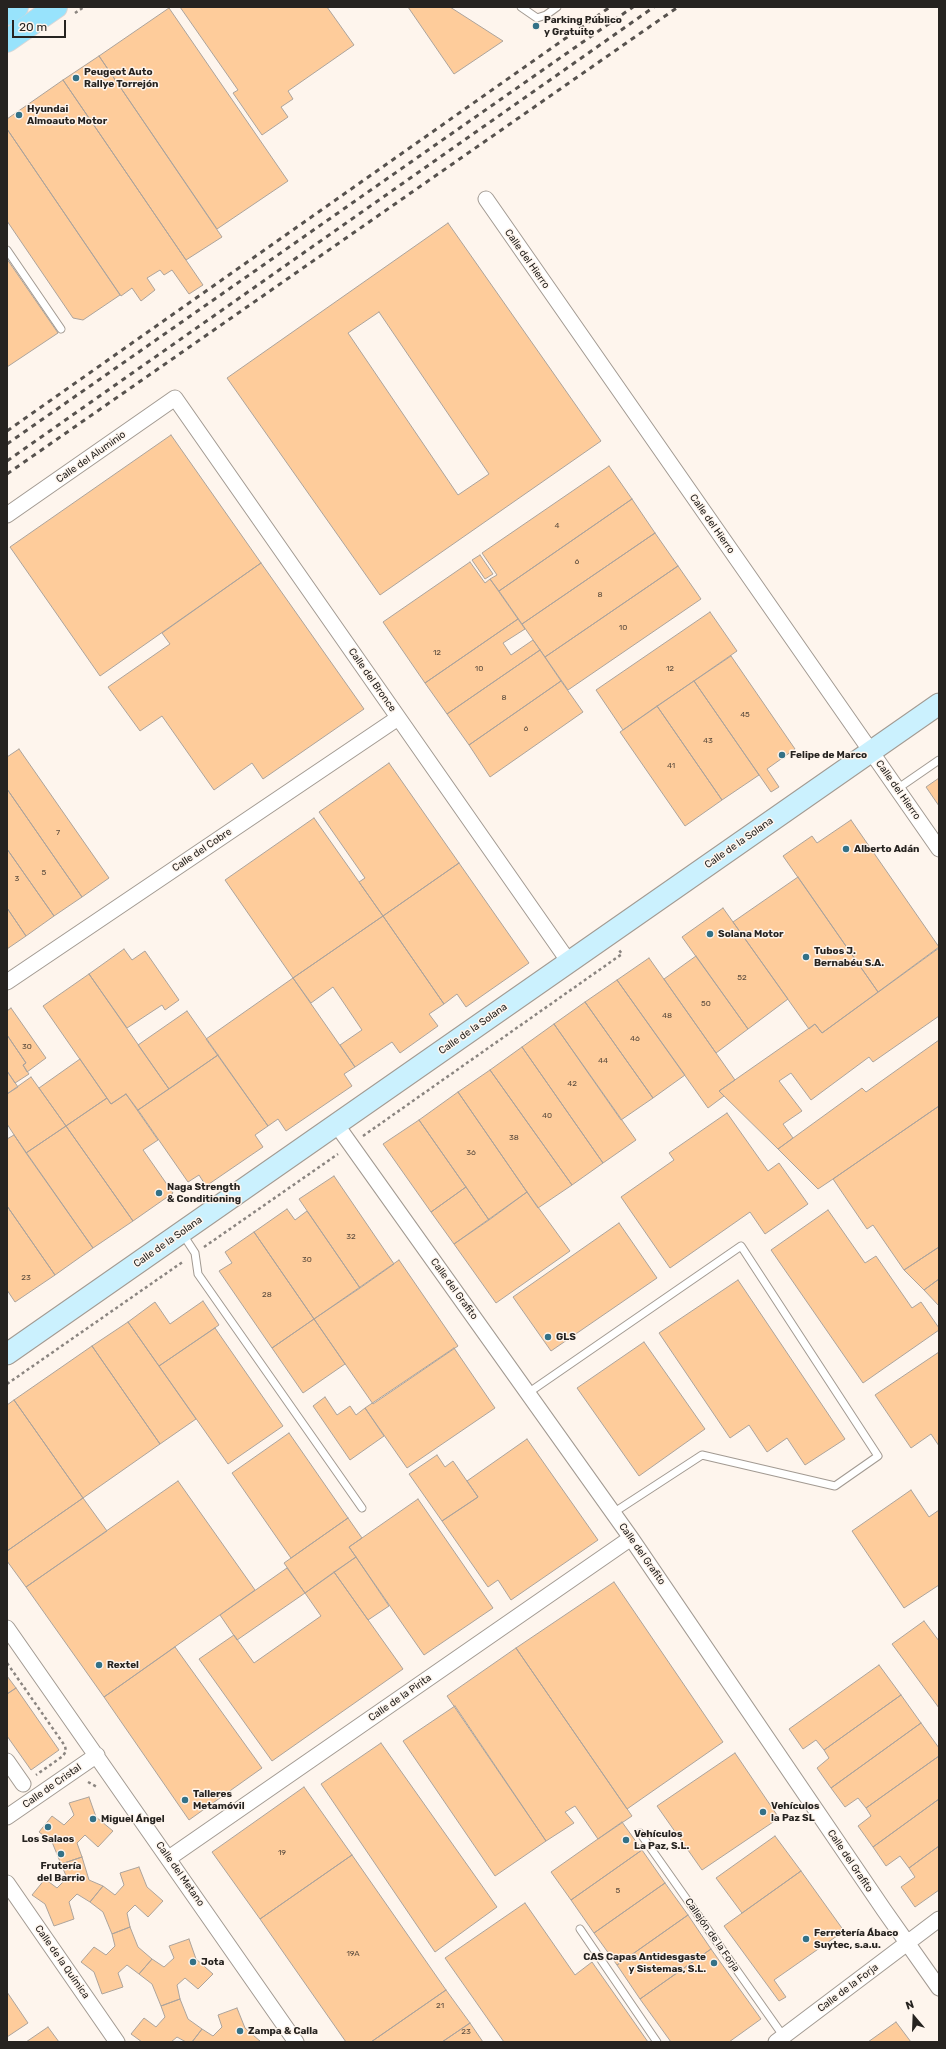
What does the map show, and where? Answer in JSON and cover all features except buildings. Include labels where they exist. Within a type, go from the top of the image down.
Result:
[{"type":"main road","points":[[7,14],[17,7]]},
{"type":"main road","points":[[7,41],[56,7]]},
{"type":"street","name":"Calle del Hierro","points":[[486,199],[939,849]]},
{"type":"street","name":"Calle del Aluminio","points":[[7,515],[175,398]]},
{"type":"street","name":"Calle del Bronce","points":[[175,398],[569,962]]},
{"type":"street","name":"Calle de la Solana","points":[[7,1354],[939,704]]},
{"type":"street","name":"Calle del Cobre","points":[[7,982],[398,718]]},
{"type":"street","name":"Calle del Grafito","points":[[336,1124],[614,1513],[939,1988]]},
{"type":"street","name":"Calle de la Pirita","points":[[169,1858],[631,1538]]},
{"type":"street","name":"Calle del Metano","points":[[7,1628],[296,2042]]},
{"type":"street","name":"Calle de Cristal","points":[[7,1817],[97,1755]]},
{"type":"street","points":[[7,1761],[23,1784]]},
{"type":"street","name":"Calle de la Química","points":[[7,1883],[117,2042]]},
{"type":"street","name":"Calle de la Forja","points":[[780,2039],[939,1919]]},
{"type":"lane","points":[[521,7],[537,18],[546,15],[557,7]]},
{"type":"lane","points":[[7,250],[61,329]]},
{"type":"lane","points":[[897,789],[939,760]]},
{"type":"lane","points":[[181,1232],[196,1253],[198,1274],[362,1508]]},
{"type":"lane","points":[[528,1394],[741,1246],[878,1456],[835,1486],[702,1455],[614,1513]]},
{"type":"lane","name":"Callejón de la Forja","points":[[640,1833],[780,2039]]},
{"type":"lane","points":[[580,1929],[657,2042]]},
{"type":"path","points":[[7,1384],[351,1145],[622,954],[608,935]]},
{"type":"path","points":[[7,1663],[65,1746],[66,1751],[63,1756],[23,1784]]},
{"type":"path","points":[[50,1765],[60,1780]]},
{"type":"path","points":[[84,1781],[93,1784],[101,1790]]},
{"type":"railway","points":[[7,431],[610,7]]},
{"type":"railway","points":[[7,444],[633,7]]},
{"type":"railway","points":[[7,461],[654,7]]},
{"type":"railway","points":[[7,474],[678,7]]},
{"type":"place","name":"Parking Público y Gratuito","points":[[536,26]]},
{"type":"place","name":"Peugeot Auto Rallye Torrejón","points":[[76,78]]},
{"type":"place","name":"Hyundai Almoauto Motor","points":[[19,115]]},
{"type":"place","name":"Felipe de Marco","points":[[782,755]]},
{"type":"place","name":"Alberto Adán","points":[[846,849]]},
{"type":"place","name":"Solana Motor","points":[[710,934]]},
{"type":"place","name":"Tubos J. Bernabéu S.A.","points":[[806,957]]},
{"type":"place","name":"Naga Strength & Conditioning","points":[[159,1193]]},
{"type":"place","name":"GLS","points":[[548,1337]]},
{"type":"place","name":"Rextel","points":[[99,1665]]},
{"type":"place","name":"Talleres Metamóvil","points":[[185,1800]]},
{"type":"place","name":"Vehículos la Paz SL","points":[[763,1812]]},
{"type":"place","name":"Miguel Ángel","points":[[93,1819]]},
{"type":"place","name":"Los Salaos","points":[[48,1827]]},
{"type":"place","name":"Vehículos La Paz, S.L.","points":[[626,1840]]},
{"type":"place","name":"Frutería del Barrio","points":[[61,1854]]},
{"type":"place","name":"Ferretería Ábaco Suytec, s.a.u.","points":[[806,1939]]},
{"type":"place","name":"Jota","points":[[193,1962]]},
{"type":"place","name":"CAS Capas Antidesgaste y Sistemas, S.L.","points":[[714,1963]]},
{"type":"place","name":"Zampa & Calla","points":[[240,2031]]}]
